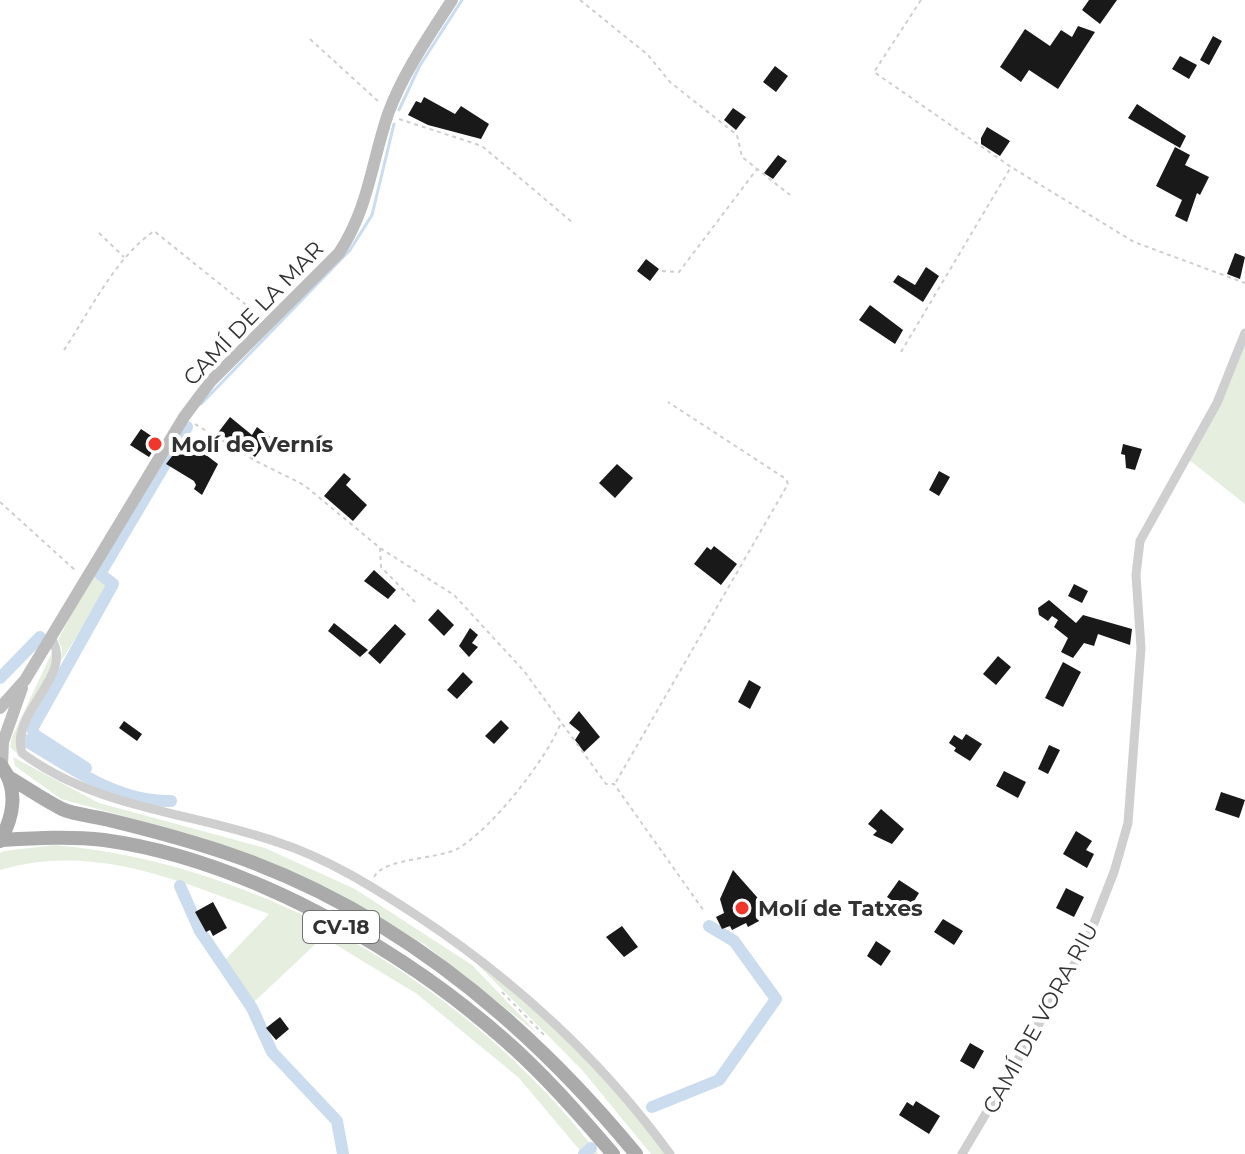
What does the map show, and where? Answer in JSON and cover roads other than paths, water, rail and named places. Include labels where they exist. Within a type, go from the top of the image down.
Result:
[{"type":"main road","name":"CV-18","points":[[4,769],[14,810],[0,840],[60,837],[106,841],[157,852],[228,874],[303,906],[388,953],[444,991],[499,1035],[564,1097],[613,1154]]},
{"type":"main road","name":"CV-18","points":[[4,769],[64,810],[233,855],[313,890],[386,928],[455,975],[509,1018],[576,1083],[636,1154]]},
{"type":"street","name":"CAMÍ DE LA MAR","points":[[0,708],[25,680],[184,417],[211,381],[339,253],[366,201],[388,115],[406,74],[452,0]]},
{"type":"street","name":"CAMÍ DE VORA RIU","points":[[962,1154],[1085,946],[1114,872],[1128,823],[1141,648],[1136,575],[1140,541],[1217,403],[1245,333]]},
{"type":"street","points":[[51,638],[59,649],[57,661],[23,725],[19,741],[22,753],[103,796],[280,842],[370,885],[482,959],[540,1008],[641,1114],[670,1154]]},
{"type":"street","name":"CAMÍ DE LA MAR","points":[[4,769],[3,742],[25,680]]},
{"type":"waterway","points":[[399,110],[419,67],[462,0]]},
{"type":"waterway","points":[[201,404],[350,250],[372,215],[394,124]]},
{"type":"waterway","points":[[86,768],[35,735],[32,729],[113,584],[100,574],[187,427]]},
{"type":"waterway","points":[[0,678],[40,637]]},
{"type":"waterway","points":[[23,739],[113,789],[151,800],[171,801]]},
{"type":"waterway","points":[[180,886],[200,931],[252,1008],[272,1052],[337,1121],[343,1154]]},
{"type":"waterway","points":[[652,1107],[719,1080],[776,999],[734,941],[709,926]]},
{"type":"waterway","points":[[584,1154],[591,1148]]},
{"type":"place","name":"Molí de Vernís","points":[[155,444]]},
{"type":"place","name":"Molí de Tatxes","points":[[742,908]]}]
